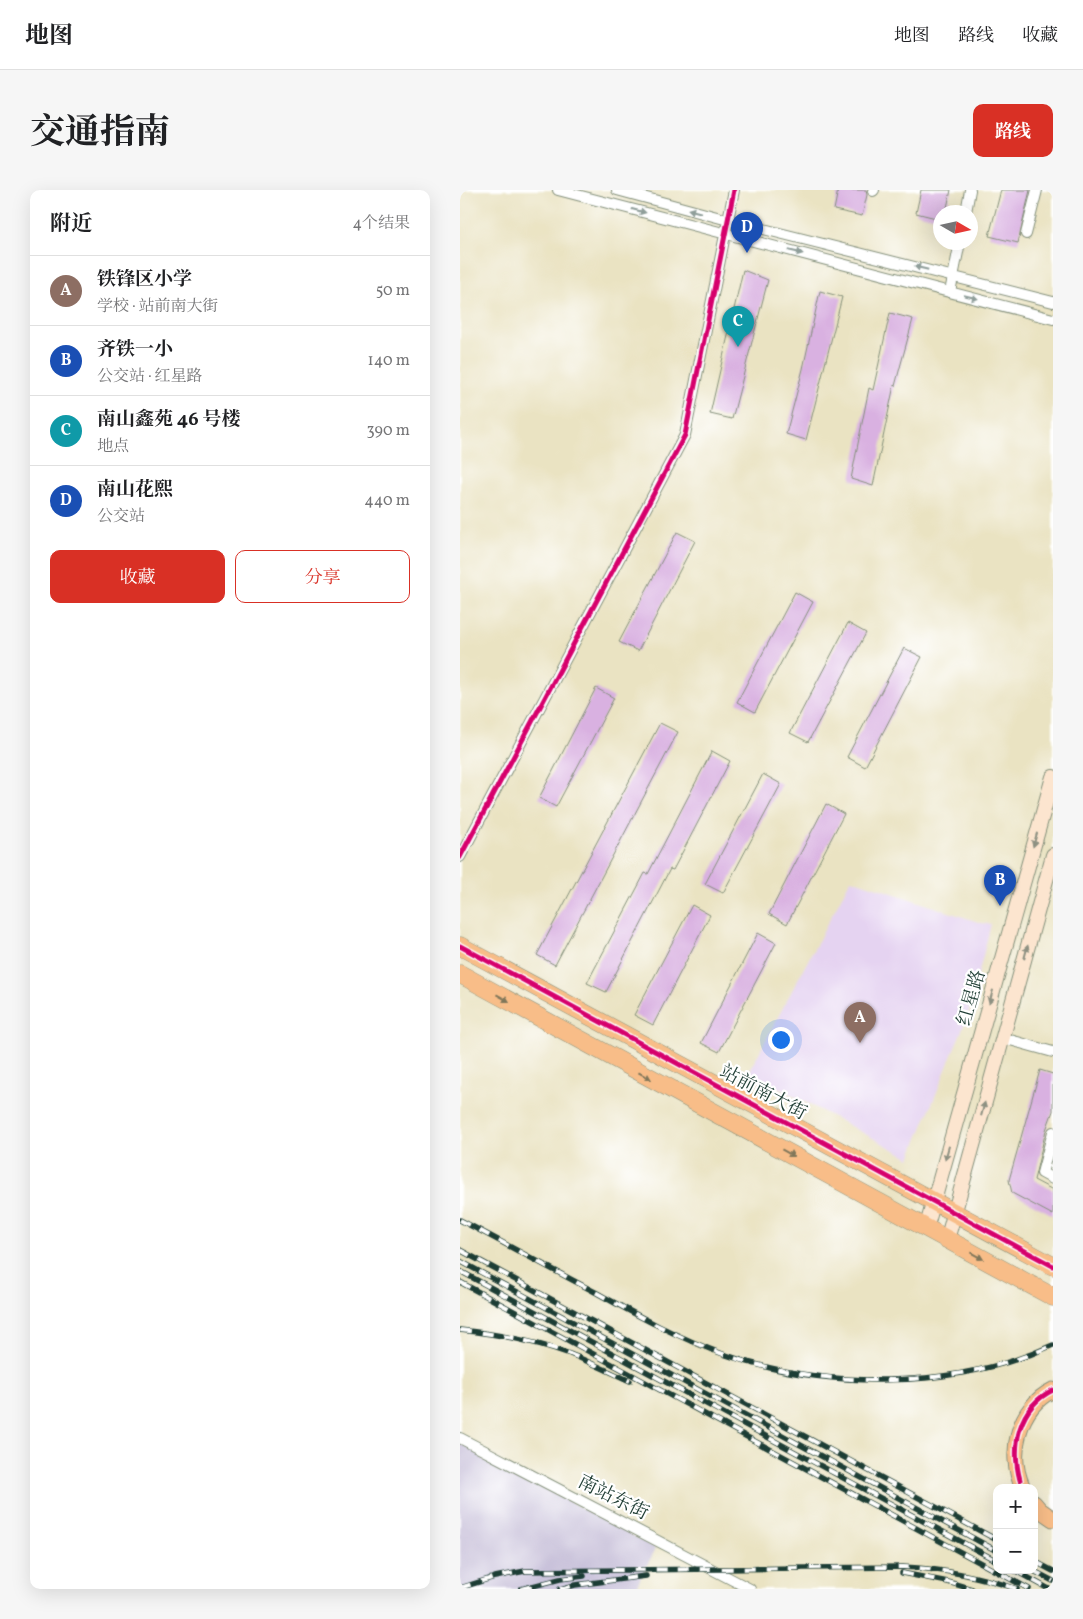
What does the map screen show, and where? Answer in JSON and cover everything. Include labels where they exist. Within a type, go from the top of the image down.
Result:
[{"type":"highway","name":"站前南大街","points":[[460,946],[1053,1266]]},
{"type":"highway","points":[[460,974],[1053,1297]]},
{"type":"main road","points":[[1022,1484],[1016,1465],[1015,1448],[1019,1429],[1026,1415],[1037,1402],[1053,1390]]},
{"type":"main road","points":[[1038,1508],[1053,1518]]},
{"type":"street","points":[[558,190],[1053,318]]},
{"type":"street","points":[[617,190],[1053,302]]},
{"type":"street","points":[[460,857],[685,435],[734,190]]},
{"type":"street","points":[[967,205],[970,190]]},
{"type":"street","points":[[1026,234],[1037,190]]},
{"type":"street","points":[[950,292],[958,250]]},
{"type":"street","name":"红星路","points":[[926,1229],[1053,777]]},
{"type":"street","points":[[947,1240],[1053,854]]},
{"type":"street","points":[[1003,1038],[1053,1052]]},
{"type":"street","points":[[1053,1132],[1042,1173],[1053,1179]]},
{"type":"street","name":"南站东街","points":[[460,1438],[750,1589]]},
{"type":"shaded area","points":[[851,879],[981,923],[991,924],[968,1015],[910,1158],[749,1072]]},
{"type":"shaded area","points":[[460,1442],[656,1548],[635,1589],[460,1589]]},
{"type":"building","points":[[838,190],[866,190],[867,195],[862,216],[834,210]]},
{"type":"building","points":[[921,190],[951,190],[948,205],[933,205],[933,217],[916,213]]},
{"type":"building","points":[[1001,190],[1030,190],[1018,243],[989,236]]},
{"type":"building","points":[[743,270],[768,280],[732,419],[710,414]]},
{"type":"building","points":[[820,291],[842,297],[806,440],[786,434],[803,369]]},
{"type":"building","points":[[890,313],[913,319],[894,385],[873,486],[851,479],[869,388],[873,390]]},
{"type":"building","points":[[677,532],[695,541],[638,651],[619,642]]},
{"type":"building","points":[[795,592],[813,602],[755,712],[737,702]]},
{"type":"building","points":[[848,623],[866,633],[808,742],[790,733]]},
{"type":"building","points":[[904,648],[922,657],[865,767],[847,757]]},
{"type":"building","points":[[596,688],[614,698],[556,807],[539,798]]},
{"type":"building","points":[[660,723],[678,732],[555,965],[537,955]]},
{"type":"building","points":[[712,751],[730,761],[673,870],[670,869],[606,992],[587,983],[645,873],[648,874]]},
{"type":"building","points":[[763,774],[781,784],[723,893],[705,884]]},
{"type":"building","points":[[826,804],[844,814],[787,924],[769,914]]},
{"type":"building","points":[[692,905],[710,915],[653,1025],[634,1015]]},
{"type":"building","points":[[758,933],[776,943],[719,1052],[701,1043]]},
{"type":"building","points":[[1040,1070],[1053,1074],[1053,1111],[1046,1130],[1034,1180],[1053,1190],[1053,1215],[1012,1193],[1009,1180]]},
{"type":"railway","points":[[460,1220],[675,1334],[723,1354],[762,1366],[803,1374],[846,1379],[889,1380],[932,1377],[975,1370],[1015,1360],[1053,1345]]},
{"type":"railway","points":[[460,1250],[993,1538]]},
{"type":"railway","points":[[460,1261],[993,1549]]},
{"type":"railway","points":[[460,1271],[993,1559]]},
{"type":"railway","points":[[460,1282],[1029,1589]]},
{"type":"railway","points":[[460,1330],[502,1336],[543,1345],[570,1354],[630,1381]]},
{"type":"railway","points":[[1038,1563],[1053,1571]]},
{"type":"railway","points":[[460,1588],[495,1577],[525,1571],[903,1567],[961,1574],[1017,1589]]},
{"type":"railway","points":[[902,1573],[972,1589]]},
{"type":"railway","points":[[1038,1573],[1053,1581]]},
{"type":"railway","points":[[1021,1574],[1049,1589]]},
{"type":"railway","points":[[521,1589],[560,1579],[584,1576]]},
{"type":"railway","points":[[560,1589],[575,1585],[646,1576]]},
{"type":"cycle path","points":[[460,857],[685,435],[734,190]]},
{"type":"cycle path","points":[[460,946],[1053,1266]]},
{"type":"cycle path","points":[[1020,1480],[1016,1454],[1020,1429],[1032,1406],[1041,1397],[1053,1390]]},
{"type":"place","name":"南山花熙","points":[[747,253]]},
{"type":"place","name":"南山鑫苑 46 号楼","points":[[738,347]]},
{"type":"place","name":"齐铁一小","points":[[1000,906]]},
{"type":"place","name":"铁锋区小学","points":[[860,1043]]}]
